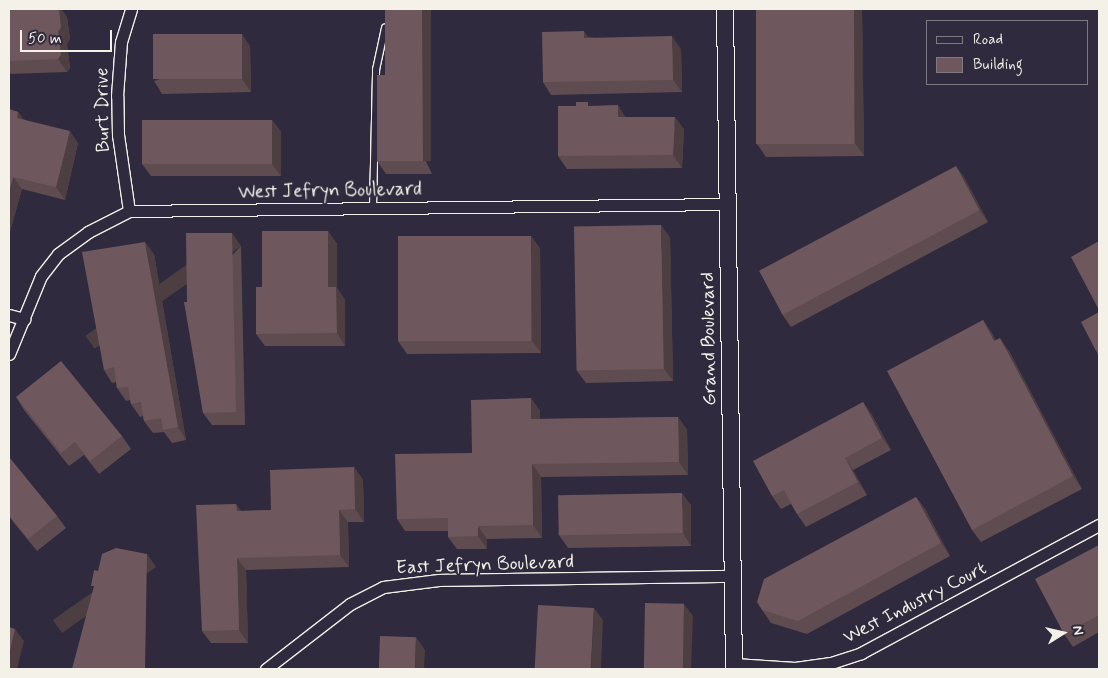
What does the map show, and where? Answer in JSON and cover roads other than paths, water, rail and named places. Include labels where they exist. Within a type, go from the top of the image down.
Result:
[{"type":"street","name":"Burt Drive","points":[[128,211],[118,135],[116,96],[121,42],[130,9]]},
{"type":"street","name":"Grand Boulevard","points":[[724,9],[734,667]]},
{"type":"street","name":"West Jefryn Boulevard","points":[[9,354],[40,276],[58,254],[88,232],[128,211],[727,204]]},
{"type":"street","points":[[9,315],[24,319]]},
{"type":"street","name":"West Industry Court","points":[[734,667],[795,668],[831,663],[861,653],[1099,525]]},
{"type":"street","name":"East Jefryn Boulevard","points":[[266,669],[350,604],[384,587],[439,580],[732,576]]},
{"type":"lane","points":[[373,207],[376,70],[385,28]]}]
